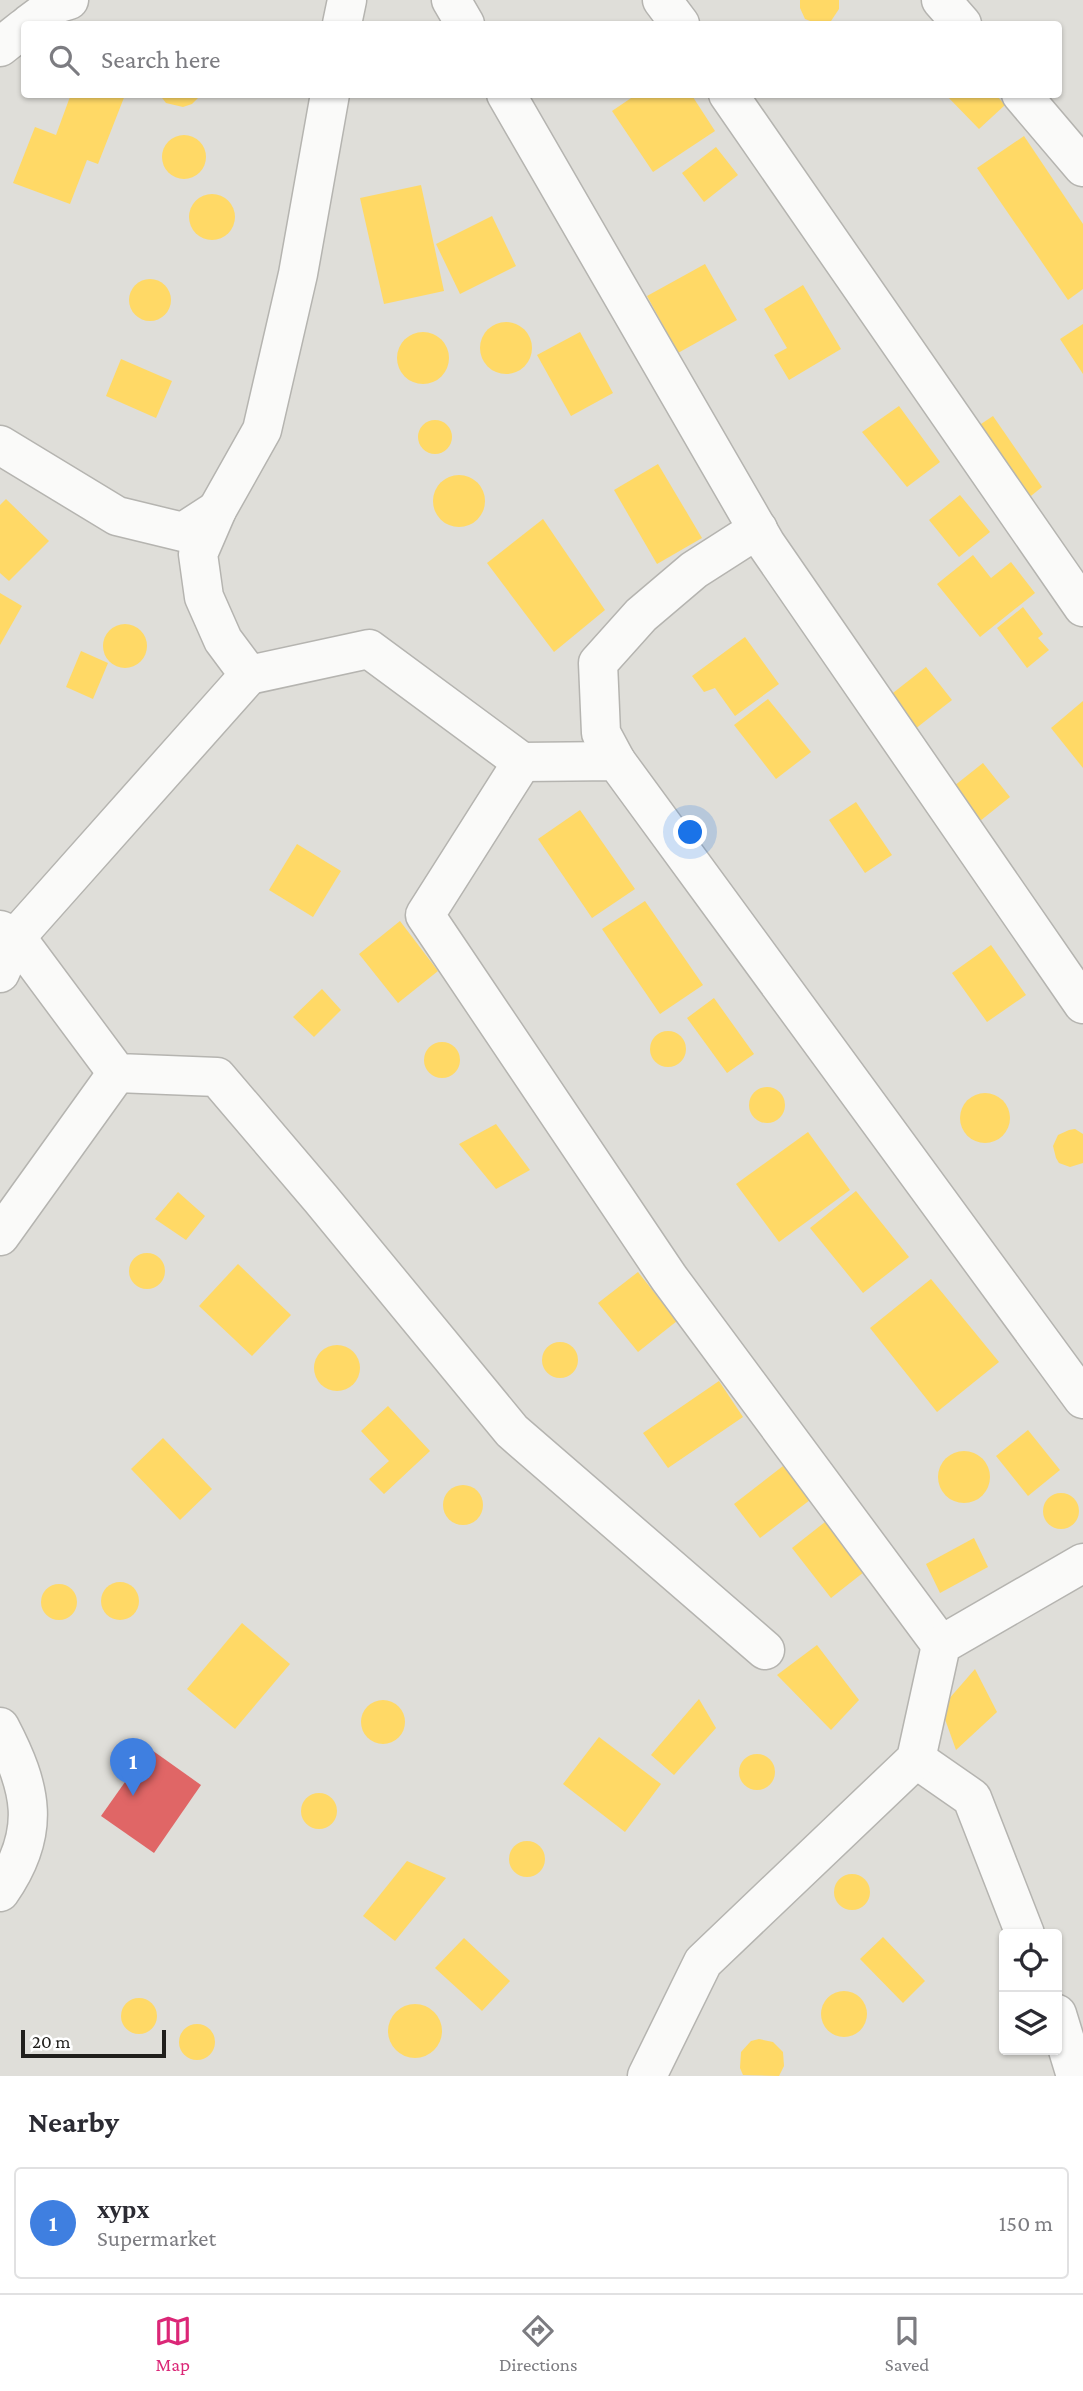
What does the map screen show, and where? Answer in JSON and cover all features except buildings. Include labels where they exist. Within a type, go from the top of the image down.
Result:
[{"type":"street","points":[[33,21],[56,4],[69,0]]},
{"type":"street","points":[[342,21],[346,0]]},
{"type":"street","points":[[451,0],[464,21]]},
{"type":"street","points":[[662,0],[678,21]]},
{"type":"street","points":[[941,0],[959,21]]},
{"type":"street","points":[[0,47],[21,30]]},
{"type":"street","points":[[249,675],[223,640],[204,597],[198,554],[217,510],[262,430],[298,274],[329,98]]},
{"type":"street","points":[[508,98],[758,529],[1083,1004]]},
{"type":"street","points":[[732,98],[1083,607]]},
{"type":"street","points":[[1024,98],[1083,167]]},
{"type":"street","points":[[0,445],[117,516],[183,532],[217,510]]},
{"type":"street","points":[[758,529],[694,570],[641,615],[598,663],[601,733],[616,761],[1083,1399]]},
{"type":"street","points":[[0,973],[8,933],[249,675],[369,649],[522,762],[616,761]]},
{"type":"street","points":[[522,762],[425,915],[669,1278],[941,1645]]},
{"type":"street","points":[[8,933],[117,1073],[217,1077],[512,1431],[765,1650]]},
{"type":"street","points":[[0,1236],[117,1073]]},
{"type":"street","points":[[647,2076],[703,1962],[916,1759],[941,1645],[1083,1563]]},
{"type":"street","points":[[0,1727],[25,1783],[29,1817],[22,1852],[0,1892]]},
{"type":"street","points":[[916,1759],[972,1798],[1023,1929]]},
{"type":"street","points":[[1062,2030],[1076,2076]]},
{"type":"place","name":"хурх","points":[[133,1796]]}]
